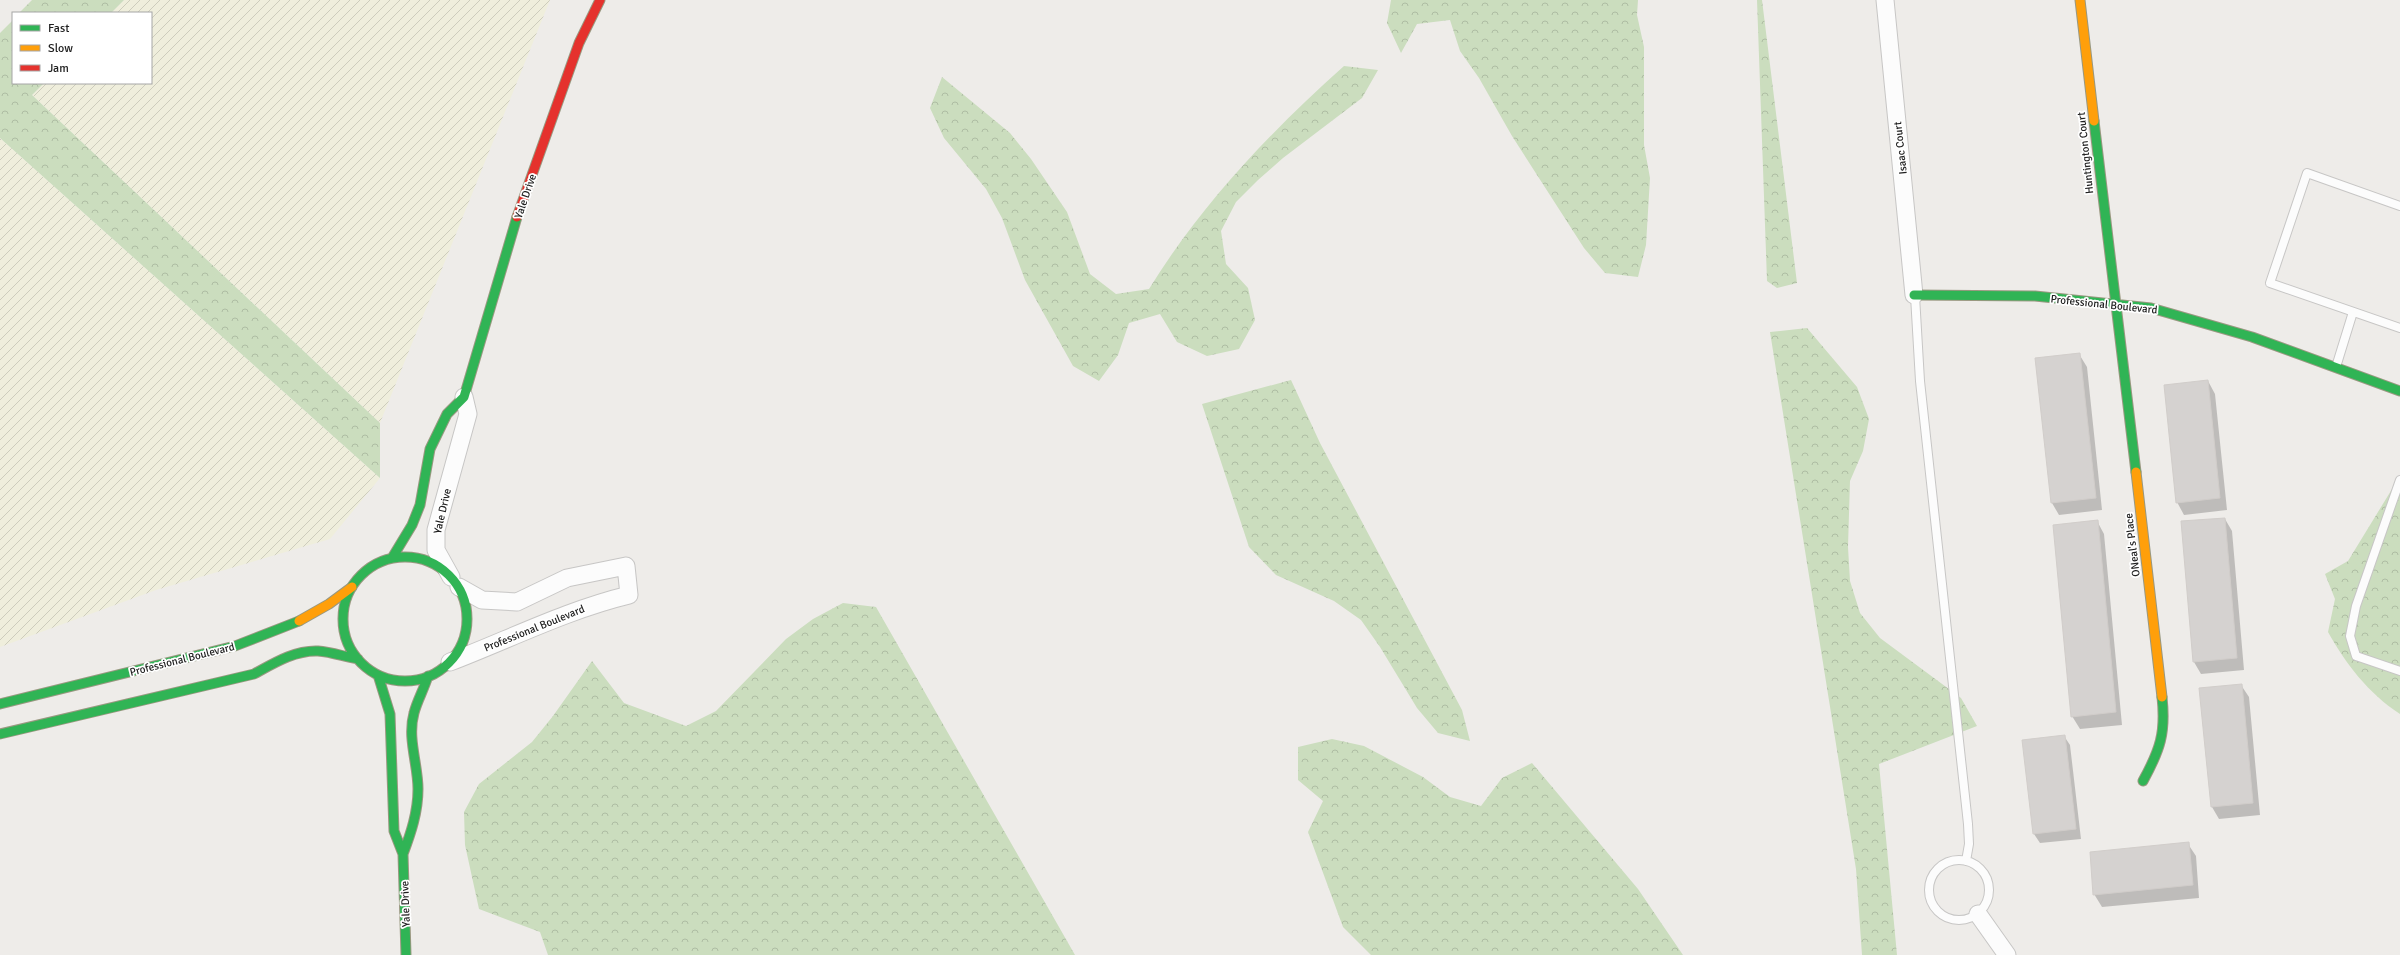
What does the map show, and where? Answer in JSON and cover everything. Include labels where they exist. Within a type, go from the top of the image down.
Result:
[{"type":"street","name":"Yale Drive","points":[[392,558],[412,525],[420,505],[430,449],[447,414],[464,397],[518,215],[579,43],[600,0]]},
{"type":"street","name":"Isaac Court","points":[[1886,0],[1914,295]]},
{"type":"street","name":"Huntington Court","points":[[2080,0],[2114,303]]},
{"type":"street","name":"Professional Boulevard","points":[[1914,295],[1962,293],[2019,295],[2114,303],[2160,309],[2201,320],[2400,391]]},
{"type":"street","name":"ONeal's Place","points":[[2114,303],[2164,714],[2165,736],[2157,756],[2143,781]]},
{"type":"street","name":"Yale Drive","points":[[455,582],[436,550],[436,530],[468,414],[464,397]]},
{"type":"street","name":"Professional Boulevard","points":[[0,704],[258,640],[305,620],[328,606],[352,587],[369,569],[392,558],[412,558],[430,562],[455,582],[482,600],[517,602],[567,578],[626,566],[629,595],[548,621],[450,662],[428,676],[403,681],[378,675],[358,659],[346,637],[344,611],[352,587]]},
{"type":"street","name":"Professional Boulevard","points":[[450,662],[461,645],[467,626],[464,599],[455,582]]},
{"type":"street","name":"Professional Boulevard","points":[[0,734],[254,674],[295,654],[317,651],[358,659]]},
{"type":"street","name":"Yale Drive","points":[[378,675],[390,714],[394,831],[403,854],[406,955]]},
{"type":"street","name":"Yale Drive","points":[[403,854],[413,829],[418,789],[412,738],[414,713],[423,694],[428,676]]},
{"type":"street","points":[[1978,914],[1991,929],[2007,955]]},
{"type":"lane","points":[[2400,206],[2307,173],[2270,282],[2400,328]]},
{"type":"lane","points":[[1914,295],[1920,381],[1968,824],[1969,844],[1966,861]]},
{"type":"lane","points":[[2336,368],[2353,312]]},
{"type":"lane","points":[[2400,480],[2356,606],[2350,636],[2356,656],[2400,671]]},
{"type":"lane","points":[[1953,861],[1966,861],[1980,869],[1989,887],[1986,901],[1978,914],[1960,921],[1950,920],[1941,915],[1929,899],[1928,889],[1930,879],[1936,870],[1943,864],[1953,861]]},
{"type":"green space","points":[[32,0],[124,0],[112,12],[20,12]]},
{"type":"green space","points":[[124,0],[550,0],[380,423],[32,95],[43,84],[152,84],[152,12],[112,12]]},
{"type":"green space","points":[[1391,0],[1638,0],[1637,15],[1644,47],[1644,145],[1650,178],[1646,245],[1638,277],[1605,273],[1584,248],[1512,136],[1479,78],[1460,51],[1450,20],[1417,24],[1401,53],[1387,23]]},
{"type":"green space","points":[[1757,0],[1762,0],[1797,283],[1777,288],[1767,281]]},
{"type":"green space","points":[[12,21],[12,84],[43,84],[32,95],[380,423],[380,478],[0,138],[0,33]]},
{"type":"green space","points":[[1344,66],[1378,70],[1362,98],[1283,158],[1236,202],[1221,231],[1226,264],[1248,288],[1255,320],[1239,349],[1207,356],[1177,342],[1160,314],[1129,323],[1118,355],[1099,381],[1073,366],[1025,280],[1002,218],[986,189],[944,138],[930,108],[942,77],[1010,133],[1031,159],[1067,212],[1090,274],[1116,294],[1149,289],[1191,228],[1238,171],[1290,117]]},
{"type":"green space","points":[[0,138],[380,478],[330,539],[156,590],[0,647]]},
{"type":"green space","points":[[1807,328],[1857,387],[1869,419],[1863,451],[1850,481],[1848,547],[1850,581],[1860,613],[1880,638],[1961,698],[1977,726],[1879,764],[1897,955],[1862,955],[1856,869],[1770,332]]},
{"type":"green space","points":[[1291,380],[1320,443],[1462,710],[1470,741],[1438,733],[1417,708],[1380,647],[1361,620],[1334,601],[1276,575],[1249,547],[1202,404]]},
{"type":"green space","points":[[2400,476],[2400,714],[2378,697],[2359,677],[2342,655],[2328,632],[2335,599],[2325,574],[2348,561]]},
{"type":"green space","points":[[843,603],[876,607],[1075,955],[548,955],[540,932],[479,909],[465,845],[464,812],[479,784],[532,742],[553,716],[592,661],[624,703],[686,726],[716,711],[786,639],[813,619]]},
{"type":"green space","points":[[1332,739],[1364,746],[1423,777],[1450,797],[1481,806],[1502,778],[1532,763],[1638,889],[1683,955],[1371,955],[1343,927],[1308,832],[1323,801],[1298,780],[1298,747]]},
{"type":"building","points":[[2080,353],[2096,498],[2051,503],[2035,358]]},
{"type":"building","points":[[2208,380],[2220,498],[2176,503],[2164,385]]},
{"type":"building","points":[[2225,518],[2237,658],[2193,662],[2181,521]]},
{"type":"building","points":[[2098,520],[2116,712],[2071,717],[2053,525]]},
{"type":"building","points":[[2242,684],[2253,803],[2211,807],[2199,688]]},
{"type":"building","points":[[2065,735],[2076,829],[2033,834],[2022,740]]},
{"type":"building","points":[[2189,842],[2193,885],[2093,895],[2090,852]]},
{"type":"traffic: fast","points":[[2094,121],[2136,472]]},
{"type":"traffic: fast","points":[[392,558],[412,525],[420,505],[430,449],[447,414],[464,397],[517,217]]},
{"type":"traffic: fast","points":[[1914,295],[2035,296],[2151,308],[2252,337],[2400,391]]},
{"type":"traffic: fast","points":[[405,557],[417,558],[429,562],[449,575],[462,595],[466,607],[467,619],[466,631],[462,643],[449,663],[429,676],[417,680],[405,681],[393,680],[381,676],[361,663],[348,643],[344,631],[343,619],[344,607],[348,595],[361,575],[381,562],[393,558],[405,557]]},
{"type":"traffic: fast","points":[[0,704],[235,646],[299,621]]},
{"type":"traffic: fast","points":[[0,734],[254,674],[285,658],[309,651],[318,651],[358,659]]},
{"type":"traffic: fast","points":[[378,675],[390,714],[394,831],[403,854],[406,955]]},
{"type":"traffic: fast","points":[[403,854],[414,822],[418,798],[418,780],[412,741],[412,722],[415,708],[428,676]]},
{"type":"traffic: fast","points":[[2143,781],[2158,750],[2163,721],[2162,697]]},
{"type":"traffic: slow","points":[[2080,0],[2094,121]]},
{"type":"traffic: slow","points":[[2136,472],[2162,697]]},
{"type":"traffic: slow","points":[[299,621],[329,604],[352,587]]},
{"type":"traffic: jam","points":[[517,217],[579,43],[600,0]]}]
